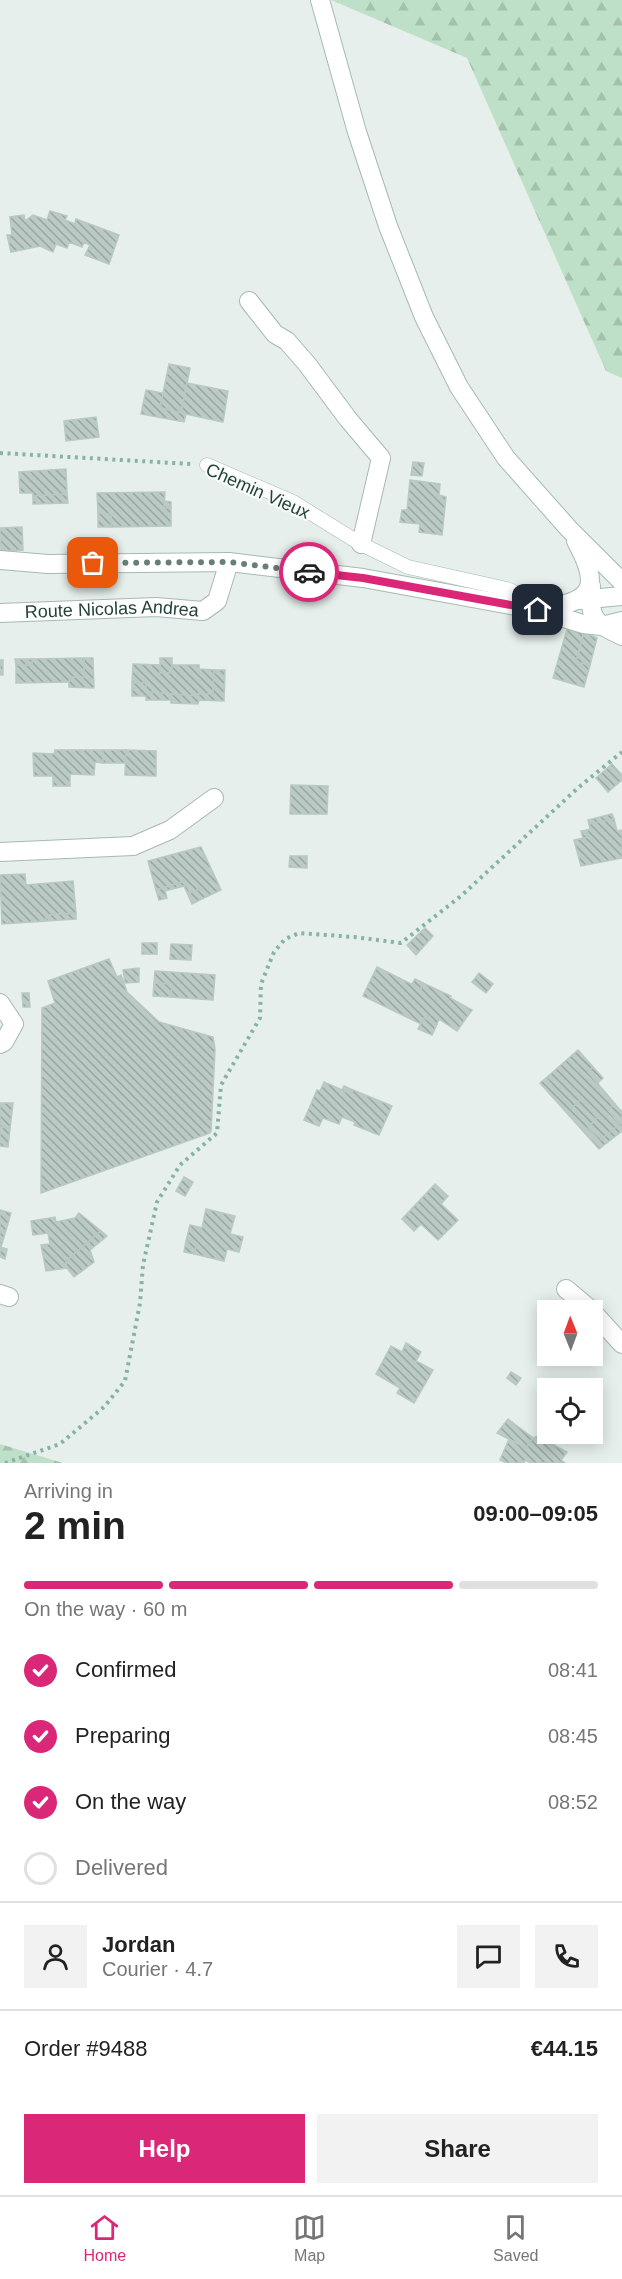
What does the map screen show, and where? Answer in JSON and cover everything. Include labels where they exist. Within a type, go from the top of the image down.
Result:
[{"type":"street","points":[[320,0],[357,132],[388,226],[424,317],[459,387],[506,458],[569,529],[622,582]]},
{"type":"street","points":[[249,301],[275,334],[287,341],[307,364],[348,419],[381,458],[361,544]]},
{"type":"street","points":[[569,529],[589,567],[586,595],[594,620],[622,636]]},
{"type":"street","points":[[0,561],[48,564],[229,562],[363,578],[531,609],[583,624],[602,626],[622,621]]},
{"type":"street","name":"Route Nicolas Andrea","points":[[0,613],[156,608],[203,611],[217,602],[229,562]]},
{"type":"street","points":[[531,609],[561,606],[586,595],[622,596]]},
{"type":"street","points":[[0,852],[133,846],[170,830],[214,798]]},
{"type":"street","points":[[0,1002],[14,1024],[4,1042],[0,1044]]},
{"type":"street","points":[[566,1289],[591,1310],[622,1344]]},
{"type":"lane","name":"Chemin Vieux","points":[[207,465],[292,502],[361,544],[408,567],[507,589],[523,596],[531,609]]},
{"type":"path","name":"Chemin Vieux","points":[[0,453],[207,465]]},
{"type":"path","points":[[5,1463],[60,1444],[104,1407],[125,1381],[140,1303],[143,1265],[157,1202],[180,1164],[217,1133],[220,1085],[260,1018],[261,984],[274,952],[285,939],[299,933],[354,937],[401,944],[461,896],[579,787],[622,752]]},
{"type":"green space","points":[[331,0],[622,0],[622,378],[606,371],[467,58]]},
{"type":"green space","points":[[0,1444],[63,1463],[0,1463]]},
{"type":"building","points":[[50,211],[67,216],[65,220],[75,224],[76,219],[119,235],[109,264],[85,255],[90,245],[84,242],[82,247],[69,242],[67,248],[56,244],[53,252],[40,246],[11,252],[7,235],[12,235],[10,217],[24,215],[25,221],[33,215],[47,220]]},
{"type":"building","points":[[169,364],[190,368],[181,413],[160,408]]},
{"type":"building","points":[[187,383],[228,391],[223,422],[181,413]]},
{"type":"building","points":[[146,390],[163,393],[160,408],[186,414],[184,422],[141,414]]},
{"type":"building","points":[[96,417],[99,437],[66,441],[64,421]]},
{"type":"building","points":[[413,462],[424,463],[422,476],[411,475]]},
{"type":"building","points":[[66,469],[67,494],[33,496],[33,493],[20,493],[19,472]]},
{"type":"building","points":[[410,480],[440,484],[439,495],[446,497],[442,535],[419,532],[420,524],[400,522],[402,510],[407,510]]},
{"type":"building","points":[[165,492],[164,508],[171,508],[171,526],[111,527],[111,514],[98,513],[97,493]]},
{"type":"building","points":[[67,494],[68,503],[33,504],[33,496]]},
{"type":"building","points":[[164,501],[171,502],[171,508],[164,508]]},
{"type":"building","points":[[98,513],[111,514],[111,527],[98,527]]},
{"type":"building","points":[[22,527],[23,550],[1,551],[0,528]]},
{"type":"building","points":[[568,626],[584,632],[576,662],[590,665],[584,687],[553,678]]},
{"type":"building","points":[[584,632],[597,638],[590,665],[576,662]]},
{"type":"building","points":[[84,658],[93,658],[94,688],[69,687],[69,677],[84,677]]},
{"type":"building","points":[[84,658],[84,677],[69,677],[69,682],[16,683],[16,665],[32,665],[32,659]]},
{"type":"building","points":[[160,658],[172,658],[172,673],[160,673]]},
{"type":"building","points":[[15,659],[32,659],[32,665],[16,665]]},
{"type":"building","points":[[0,660],[3,660],[3,675],[0,675]]},
{"type":"building","points":[[133,664],[160,665],[160,673],[172,673],[172,665],[199,665],[199,669],[214,670],[213,694],[198,694],[198,696],[146,692],[146,683],[132,683]]},
{"type":"building","points":[[214,670],[225,670],[224,701],[199,700],[198,704],[171,703],[171,700],[146,700],[146,696],[132,696],[132,683],[146,683],[146,692],[198,696],[198,694],[213,694]]},
{"type":"building","points":[[55,750],[103,750],[103,763],[95,762],[94,775],[70,774],[70,786],[53,786],[53,776],[34,776],[33,753],[54,754]]},
{"type":"building","points":[[103,750],[126,750],[125,763],[103,763]]},
{"type":"building","points":[[126,750],[156,751],[156,776],[125,775]]},
{"type":"building","points":[[612,764],[622,775],[622,780],[608,792],[596,778]]},
{"type":"building","points":[[291,785],[328,786],[327,814],[290,814]]},
{"type":"building","points":[[612,814],[614,819],[589,824],[588,820]]},
{"type":"building","points":[[614,819],[617,831],[622,830],[622,858],[581,866],[574,840],[589,837],[587,830],[590,829],[589,824]]},
{"type":"building","points":[[587,830],[589,837],[583,838],[581,831]]},
{"type":"building","points":[[201,847],[221,890],[206,897],[202,888],[190,893],[185,881],[156,890],[148,861]]},
{"type":"building","points":[[290,856],[307,856],[307,868],[289,867]]},
{"type":"building","points":[[25,874],[26,885],[73,881],[76,913],[46,915],[46,921],[2,924],[0,875]]},
{"type":"building","points":[[185,881],[190,893],[202,888],[206,897],[192,904],[184,886],[165,891],[167,898],[159,900],[156,890]]},
{"type":"building","points":[[76,913],[76,919],[46,921],[46,915]]},
{"type":"building","points":[[425,928],[433,936],[416,955],[407,945]]},
{"type":"building","points":[[142,943],[157,943],[157,954],[142,954]]},
{"type":"building","points":[[171,944],[192,945],[191,960],[170,959]]},
{"type":"building","points":[[109,959],[117,977],[121,975],[127,992],[159,1022],[213,1037],[215,1049],[211,1131],[41,1193],[42,1008],[55,1003],[48,981]]},
{"type":"building","points":[[377,967],[421,989],[423,983],[451,996],[450,998],[472,1010],[457,1031],[439,1019],[437,1024],[424,1018],[421,1024],[363,996]]},
{"type":"building","points":[[139,968],[139,982],[125,983],[123,970]]},
{"type":"building","points":[[155,971],[215,975],[213,1000],[171,997],[172,984],[154,983]]},
{"type":"building","points":[[479,973],[493,984],[486,993],[472,982]]},
{"type":"building","points":[[415,979],[423,983],[421,989],[412,984]]},
{"type":"building","points":[[154,983],[172,984],[171,997],[153,996]]},
{"type":"building","points":[[22,993],[29,993],[30,1007],[23,1007]]},
{"type":"building","points":[[424,1018],[437,1024],[432,1035],[418,1029]]},
{"type":"building","points":[[578,1050],[593,1067],[588,1072],[615,1104],[608,1110],[620,1124],[599,1141],[588,1127],[597,1118],[581,1099],[571,1109],[546,1078]]},
{"type":"building","points":[[593,1067],[603,1078],[598,1083],[588,1072]]},
{"type":"building","points":[[546,1078],[571,1109],[581,1099],[597,1118],[588,1127],[599,1141],[620,1124],[608,1110],[615,1104],[622,1112],[622,1131],[599,1149],[540,1083]]},
{"type":"building","points":[[324,1082],[351,1094],[353,1090],[392,1106],[379,1135],[354,1125],[355,1122],[342,1117],[339,1124],[323,1118],[319,1126],[304,1120],[317,1090],[320,1091]]},
{"type":"building","points":[[344,1086],[353,1090],[351,1094],[342,1090]]},
{"type":"building","points":[[0,1103],[13,1103],[10,1128],[0,1127]]},
{"type":"building","points":[[0,1127],[10,1128],[8,1147],[0,1146]]},
{"type":"building","points":[[184,1177],[193,1182],[185,1196],[176,1191]]},
{"type":"building","points":[[435,1184],[448,1196],[441,1204],[458,1220],[438,1240],[421,1224],[414,1231],[402,1219]]},
{"type":"building","points":[[206,1209],[235,1216],[230,1234],[243,1237],[239,1252],[227,1249],[224,1261],[194,1254],[197,1243],[186,1241],[190,1225],[202,1228]]},
{"type":"building","points":[[0,1210],[11,1213],[1,1247],[0,1247]]},
{"type":"building","points":[[79,1213],[101,1231],[66,1261],[67,1268],[46,1271],[41,1245],[50,1244],[48,1233],[33,1235],[31,1221],[55,1217],[56,1222],[75,1218]]},
{"type":"building","points":[[101,1231],[107,1236],[90,1250],[94,1262],[74,1277],[67,1268],[66,1261]]},
{"type":"building","points":[[186,1241],[197,1243],[194,1254],[184,1252]]},
{"type":"building","points":[[0,1247],[7,1249],[5,1259],[0,1257]]},
{"type":"building","points":[[406,1343],[421,1352],[416,1361],[433,1370],[414,1403],[397,1393],[400,1388],[376,1374],[391,1346],[402,1352]]},
{"type":"building","points":[[511,1372],[521,1378],[516,1385],[507,1378]]},
{"type":"building","points":[[508,1419],[533,1438],[526,1448],[497,1433]]},
{"type":"building","points":[[537,1436],[537,1444],[552,1444],[567,1452],[561,1460],[565,1463],[531,1463],[525,1460],[524,1463],[507,1463],[500,1460],[509,1439],[526,1448]]},
{"type":"way so far","points":[[93,563],[229,562],[309,572]]},
{"type":"route","points":[[309,572],[363,578],[538,610]]}]
